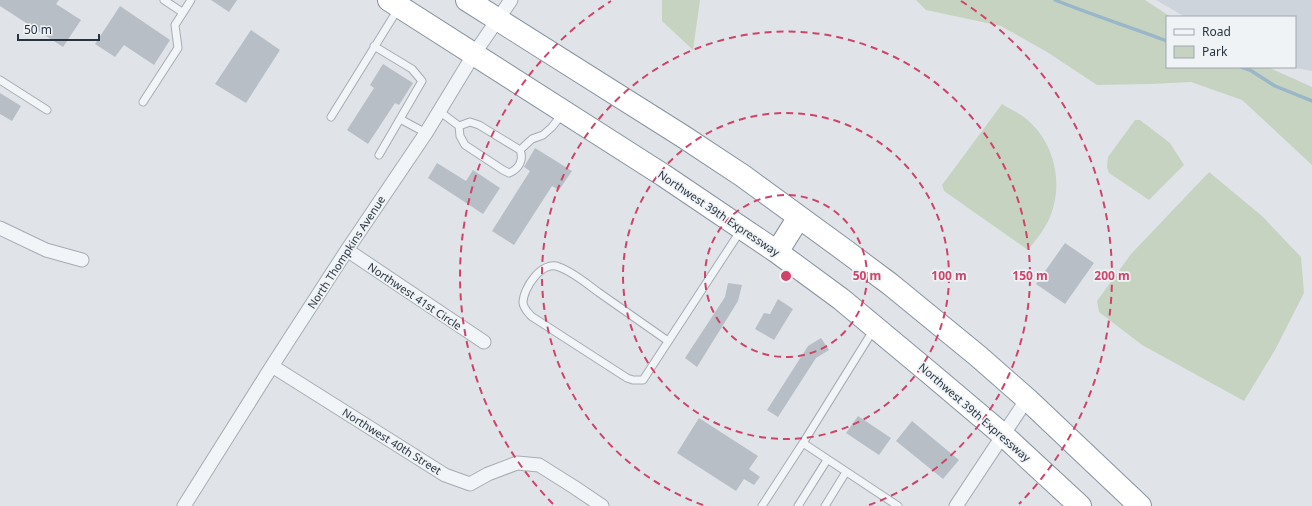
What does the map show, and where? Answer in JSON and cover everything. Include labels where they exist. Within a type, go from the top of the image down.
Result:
[{"type":"highway","points":[[467,0],[684,137],[743,176],[799,217],[922,310],[978,356],[1027,399],[1140,506]]},
{"type":"highway","name":"Northwest 39th Expressway","points":[[394,3],[743,228],[777,252],[876,327],[1002,434],[1080,506]]},
{"type":"highway","points":[[777,252],[799,217]]},
{"type":"street","name":"North Thompkins Avenue","points":[[184,506],[272,366],[439,112],[474,54],[511,0]]},
{"type":"street","points":[[0,228],[46,250],[82,260]]},
{"type":"street","name":"Northwest 41st Circle","points":[[347,250],[484,342]]},
{"type":"street","name":"Northwest 40th Street","points":[[272,366],[445,474],[470,484],[488,474],[517,463],[539,465],[574,486],[602,506]]},
{"type":"street","points":[[956,506],[1002,434],[1027,399]]},
{"type":"lane","points":[[164,0],[182,12]]},
{"type":"lane","points":[[142,102],[178,48],[175,25],[191,0]]},
{"type":"lane","points":[[331,117],[374,46],[394,3]]},
{"type":"lane","points":[[374,46],[412,69],[422,81],[379,155]]},
{"type":"lane","points":[[0,80],[47,110]]},
{"type":"lane","points":[[439,112],[459,126],[460,136],[465,145],[509,173],[514,171],[521,161],[522,156],[520,150],[479,124],[470,122],[459,126]]},
{"type":"lane","points":[[520,150],[532,139],[543,135],[552,127],[564,112]]},
{"type":"lane","points":[[400,119],[426,132]]},
{"type":"lane","points":[[668,341],[558,266],[546,267],[540,271],[528,286],[523,302],[524,308],[531,316],[627,378],[633,380],[643,380],[743,228]]},
{"type":"lane","points":[[762,506],[876,327]]},
{"type":"lane","points":[[803,443],[898,506]]},
{"type":"lane","points":[[798,506],[827,460]]},
{"type":"lane","points":[[825,506],[846,472]]},
{"type":"shaded area","points":[[1156,0],[1312,0],[1312,71],[1296,68],[1296,16],[1183,16]]},
{"type":"green space","points":[[662,0],[700,0],[693,50],[662,21]]},
{"type":"green space","points":[[916,0],[1145,0],[1169,16],[1166,16],[1166,68],[1270,68],[1312,87],[1312,165],[1242,100],[1191,82],[1097,85],[1047,52],[1001,26],[926,10]]},
{"type":"green space","points":[[1002,104],[1021,115],[1032,124],[1041,135],[1048,147],[1056,175],[1054,203],[1050,217],[1043,230],[1028,250],[944,191],[942,185]]},
{"type":"green space","points":[[1135,120],[1140,120],[1170,143],[1184,165],[1149,200],[1109,173],[1107,167],[1108,157]]},
{"type":"green space","points":[[1209,172],[1262,216],[1301,257],[1304,293],[1275,350],[1244,401],[1142,345],[1099,312],[1097,301],[1131,254]]},
{"type":"building","points":[[0,0],[59,0],[56,4],[81,20],[63,47],[0,6]]},
{"type":"building","points":[[211,0],[237,0],[229,12]]},
{"type":"building","points":[[120,6],[170,40],[154,65],[124,45],[115,57],[95,44]]},
{"type":"building","points":[[251,30],[280,50],[246,103],[215,84]]},
{"type":"building","points":[[383,64],[413,83],[399,105],[395,103],[368,144],[347,130],[374,88],[370,85]]},
{"type":"building","points":[[0,93],[21,106],[12,121],[0,114]]},
{"type":"building","points":[[535,148],[572,171],[559,190],[552,186],[514,245],[492,231],[530,171],[524,167]]},
{"type":"building","points":[[437,163],[466,181],[473,170],[500,188],[483,214],[428,178]]},
{"type":"building","points":[[1065,243],[1094,263],[1065,304],[1036,284]]},
{"type":"building","points":[[728,283],[742,285],[738,301],[697,367],[685,358],[725,297]]},
{"type":"building","points":[[778,299],[793,309],[774,340],[755,329],[764,313],[770,314]]},
{"type":"building","points":[[821,338],[829,350],[816,358],[778,417],[767,410],[808,346]]},
{"type":"building","points":[[858,416],[891,438],[879,455],[846,433]]},
{"type":"building","points":[[699,418],[758,456],[749,469],[760,477],[754,485],[744,479],[736,491],[677,453]]},
{"type":"building","points":[[912,421],[959,460],[943,479],[896,441]]},
{"type":"waterway","points":[[1055,0],[1166,41]]},
{"type":"waterway","points":[[1244,68],[1250,70],[1275,86],[1312,101]]}]
